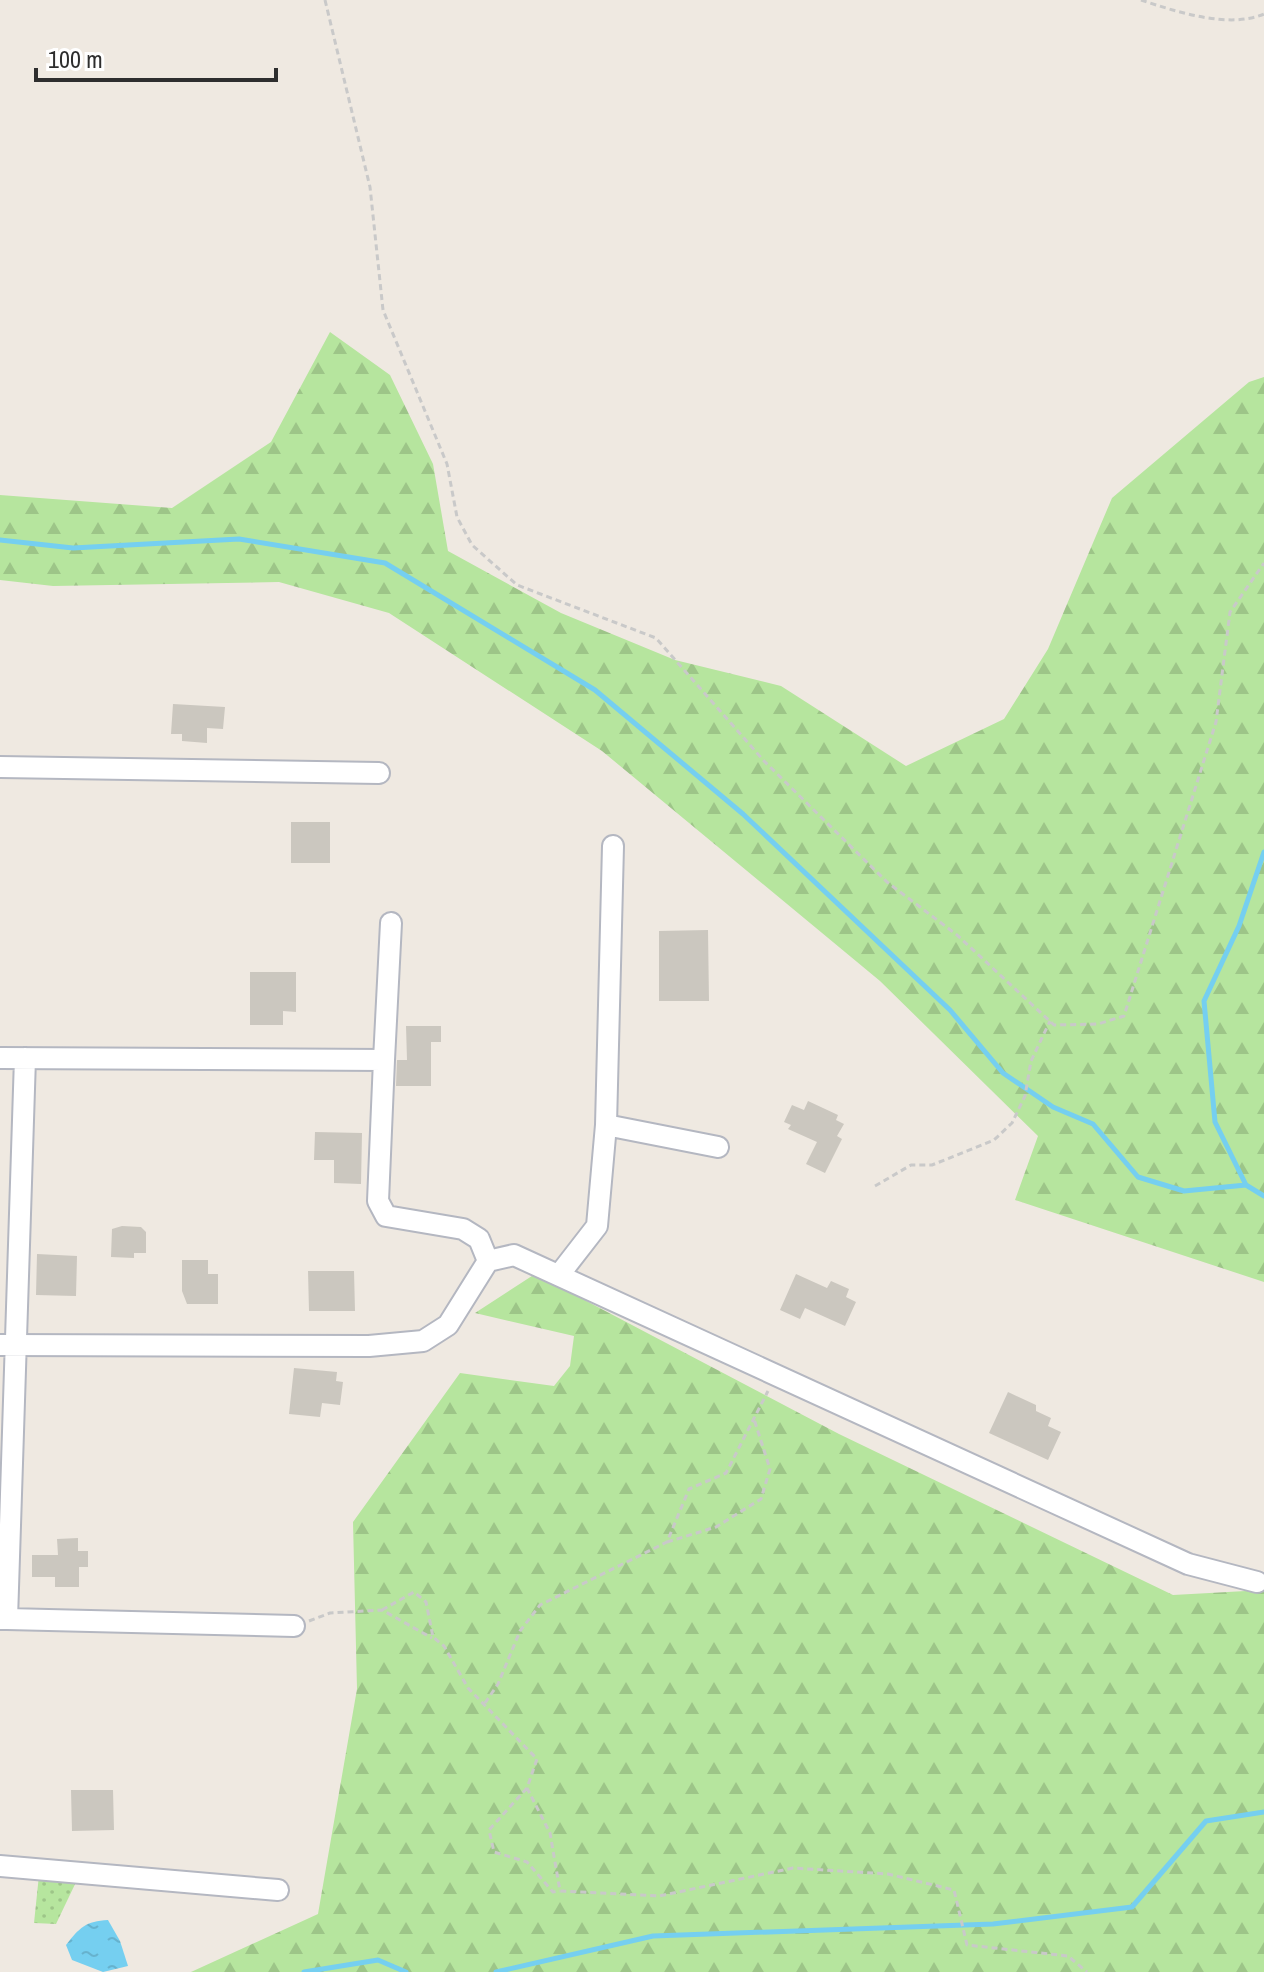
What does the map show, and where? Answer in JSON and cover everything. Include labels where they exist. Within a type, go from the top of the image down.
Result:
[{"type":"lane","points":[[0,767],[379,773]]},
{"type":"lane","points":[[559,1275],[597,1226],[606,1125],[613,846]]},
{"type":"lane","points":[[391,923],[378,1201],[386,1216],[463,1229],[479,1239],[488,1261]]},
{"type":"lane","points":[[0,1058],[384,1060]]},
{"type":"lane","points":[[25,1058],[8,1345],[3,1619],[294,1626]]},
{"type":"lane","points":[[606,1125],[718,1147]]},
{"type":"lane","points":[[8,1345],[369,1346],[423,1341],[448,1325],[488,1261],[514,1255],[1188,1564],[1257,1582]]},
{"type":"lane","points":[[0,1866],[278,1890]]},
{"type":"path","points":[[325,0],[370,187],[383,310],[447,464],[457,517],[472,545],[517,585],[656,638],[764,761],[875,871],[957,935],[1054,1025],[1098,1024],[1124,1016],[1216,722],[1230,612],[1264,563]]},
{"type":"path","points":[[1141,0],[1170,10],[1246,22],[1264,14]]},
{"type":"path","points":[[875,1186],[911,1165],[932,1165],[994,1140],[1012,1123],[1025,1096],[1031,1061],[1050,1021]]},
{"type":"path","points":[[667,1542],[689,1489],[726,1473],[769,1389]]},
{"type":"path","points":[[485,1703],[498,1684],[520,1631],[540,1605],[667,1542],[716,1527],[761,1499],[770,1469],[754,1419]]},
{"type":"path","points":[[294,1626],[330,1613],[382,1610],[414,1592],[426,1602],[433,1637],[444,1646],[468,1688],[537,1759],[527,1788],[489,1830],[494,1852],[527,1862],[553,1892],[659,1896],[793,1868],[888,1874],[954,1890],[967,1945],[1068,1956],[1087,1972]]},
{"type":"path","points":[[382,1610],[444,1646]]},
{"type":"path","points":[[527,1788],[550,1833],[560,1891]]},
{"type":"green space","points":[[330,332],[390,375],[433,464],[448,551],[561,613],[675,660],[781,686],[906,766],[1004,719],[1048,649],[1112,498],[1249,382],[1264,377],[1264,1282],[1015,1200],[1038,1136],[880,981],[602,751],[389,613],[279,582],[53,586],[0,580],[0,495],[172,508],[271,442]]},
{"type":"green space","points":[[535,1274],[839,1434],[1173,1595],[1264,1590],[1264,1972],[191,1972],[318,1914],[357,1689],[353,1522],[460,1373],[554,1386],[570,1366],[574,1336],[475,1313]]},
{"type":"green space","points":[[39,1875],[77,1880],[56,1924],[34,1923]]},
{"type":"water","points":[[108,1920],[120,1941],[128,1966],[103,1972],[72,1960],[66,1945],[75,1934],[88,1924]]},
{"type":"building","points":[[173,704],[225,707],[223,729],[207,728],[207,743],[182,741],[182,734],[171,734]]},
{"type":"building","points":[[291,822],[330,822],[330,863],[291,863]]},
{"type":"building","points":[[708,930],[709,1001],[659,1001],[659,931]]},
{"type":"building","points":[[250,972],[296,972],[296,1012],[283,1011],[283,1025],[250,1025]]},
{"type":"building","points":[[406,1026],[441,1026],[441,1042],[431,1042],[431,1086],[396,1086],[397,1060],[407,1060]]},
{"type":"building","points":[[808,1101],[838,1115],[836,1120],[844,1124],[837,1136],[842,1139],[825,1173],[806,1164],[817,1142],[788,1129],[791,1125],[784,1122],[792,1105],[804,1110]]},
{"type":"building","points":[[315,1132],[362,1133],[361,1184],[334,1183],[334,1160],[314,1160]]},
{"type":"building","points":[[141,1227],[146,1232],[146,1253],[134,1253],[134,1258],[111,1257],[112,1229]]},
{"type":"building","points":[[37,1254],[77,1256],[76,1296],[36,1295]]},
{"type":"building","points":[[182,1260],[208,1260],[208,1274],[218,1274],[218,1304],[187,1304],[182,1291]]},
{"type":"building","points":[[308,1271],[354,1271],[355,1311],[309,1311]]},
{"type":"building","points":[[796,1274],[827,1288],[831,1281],[849,1289],[846,1297],[856,1302],[845,1326],[805,1308],[800,1319],[780,1310]]},
{"type":"building","points":[[294,1368],[337,1372],[336,1381],[343,1382],[340,1405],[322,1403],[320,1417],[289,1414]]},
{"type":"building","points":[[1008,1392],[1036,1405],[1036,1411],[1051,1418],[1048,1426],[1061,1432],[1048,1460],[989,1433]]},
{"type":"building","points":[[78,1538],[78,1551],[88,1551],[88,1567],[79,1567],[79,1587],[55,1587],[55,1577],[32,1577],[32,1555],[58,1555],[57,1539]]},
{"type":"building","points":[[71,1790],[113,1790],[114,1830],[72,1831]]},
{"type":"waterway","points":[[0,540],[73,548],[239,539],[385,563],[595,690],[743,814],[950,1010],[1003,1073],[1053,1107],[1093,1124],[1138,1177],[1184,1191],[1246,1185]]},
{"type":"waterway","points":[[1264,852],[1239,926],[1204,1001],[1215,1122],[1246,1185],[1264,1196]]},
{"type":"waterway","points":[[496,1972],[653,1936],[993,1924],[1132,1907],[1206,1821],[1264,1812]]},
{"type":"waterway","points":[[304,1972],[378,1960],[406,1972]]}]
